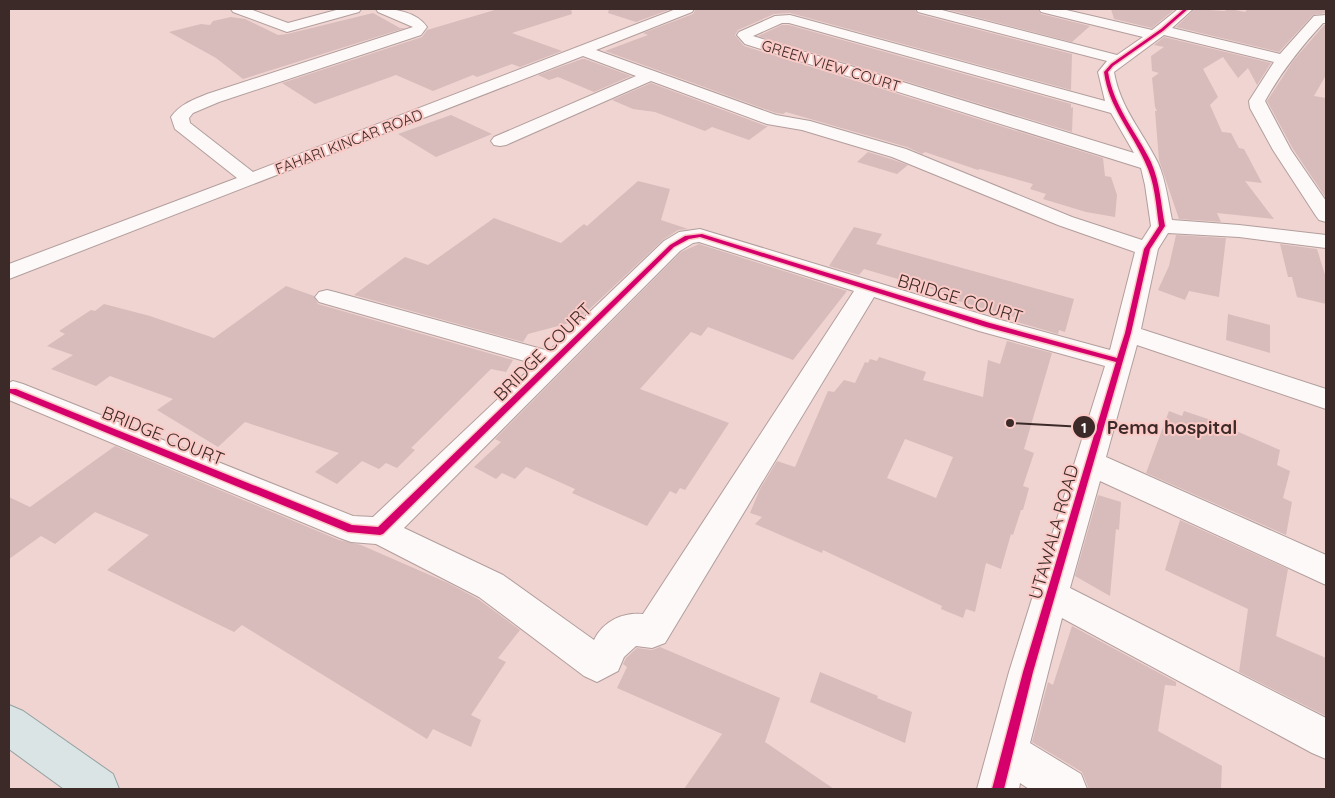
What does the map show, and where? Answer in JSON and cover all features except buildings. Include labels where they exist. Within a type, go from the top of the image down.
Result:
[{"type":"main road","points":[[9,725],[98,789]]},
{"type":"street","points":[[238,9],[288,28],[354,9]]},
{"type":"street","points":[[250,180],[181,125],[180,117],[187,110],[214,98],[416,32],[420,27],[416,23],[383,9]]},
{"type":"street","name":"FAHARI KINCAR ROAD","points":[[9,272],[446,105],[687,9]]},
{"type":"street","points":[[923,9],[1119,60]]},
{"type":"street","points":[[1046,9],[1284,60]]},
{"type":"street","points":[[1181,10],[1158,32],[1119,60],[1106,72],[1118,110],[1149,164],[1155,184],[1162,226],[1239,231],[1326,241]]},
{"type":"street","name":"GREEN VIEW COURT","points":[[1118,110],[785,18],[744,35],[750,41],[1149,164]]},
{"type":"street","points":[[1326,19],[1319,19],[1284,60],[1258,101],[1259,108],[1282,150],[1326,216]]},
{"type":"street","points":[[581,50],[773,120],[804,125],[899,153],[1065,221],[1147,249]]},
{"type":"street","points":[[875,80],[922,56]]},
{"type":"street","points":[[500,141],[650,75]]},
{"type":"street","points":[[967,109],[1012,81]]},
{"type":"street","name":"UTAWALA ROAD","points":[[1003,771],[1051,595],[1128,333],[1147,249],[1162,226]]},
{"type":"street","name":"BRIDGE COURT","points":[[13,391],[350,529],[380,531],[672,246],[687,237],[700,235],[988,325],[1120,361]]},
{"type":"street","points":[[380,531],[492,586],[597,664],[606,659],[610,646],[629,629],[652,631],[868,287]]},
{"type":"street","points":[[327,297],[555,361]]},
{"type":"street","points":[[1128,333],[1326,399]]},
{"type":"street","points":[[1090,463],[1326,571]]},
{"type":"street","points":[[1051,595],[1326,739]]},
{"type":"street","points":[[1003,771],[1066,789]]},
{"type":"cycle path","points":[[998,789],[1028,672],[1128,333],[1147,249],[1162,226],[1151,169],[1116,107],[1111,96],[1106,72],[1112,65],[1162,30],[1186,9]]},
{"type":"cycle path","points":[[13,391],[351,529],[380,531],[672,246],[687,237],[700,235],[988,325],[1120,361]]},
{"type":"place","name":"Pema hospital","points":[[1010,423]]}]
